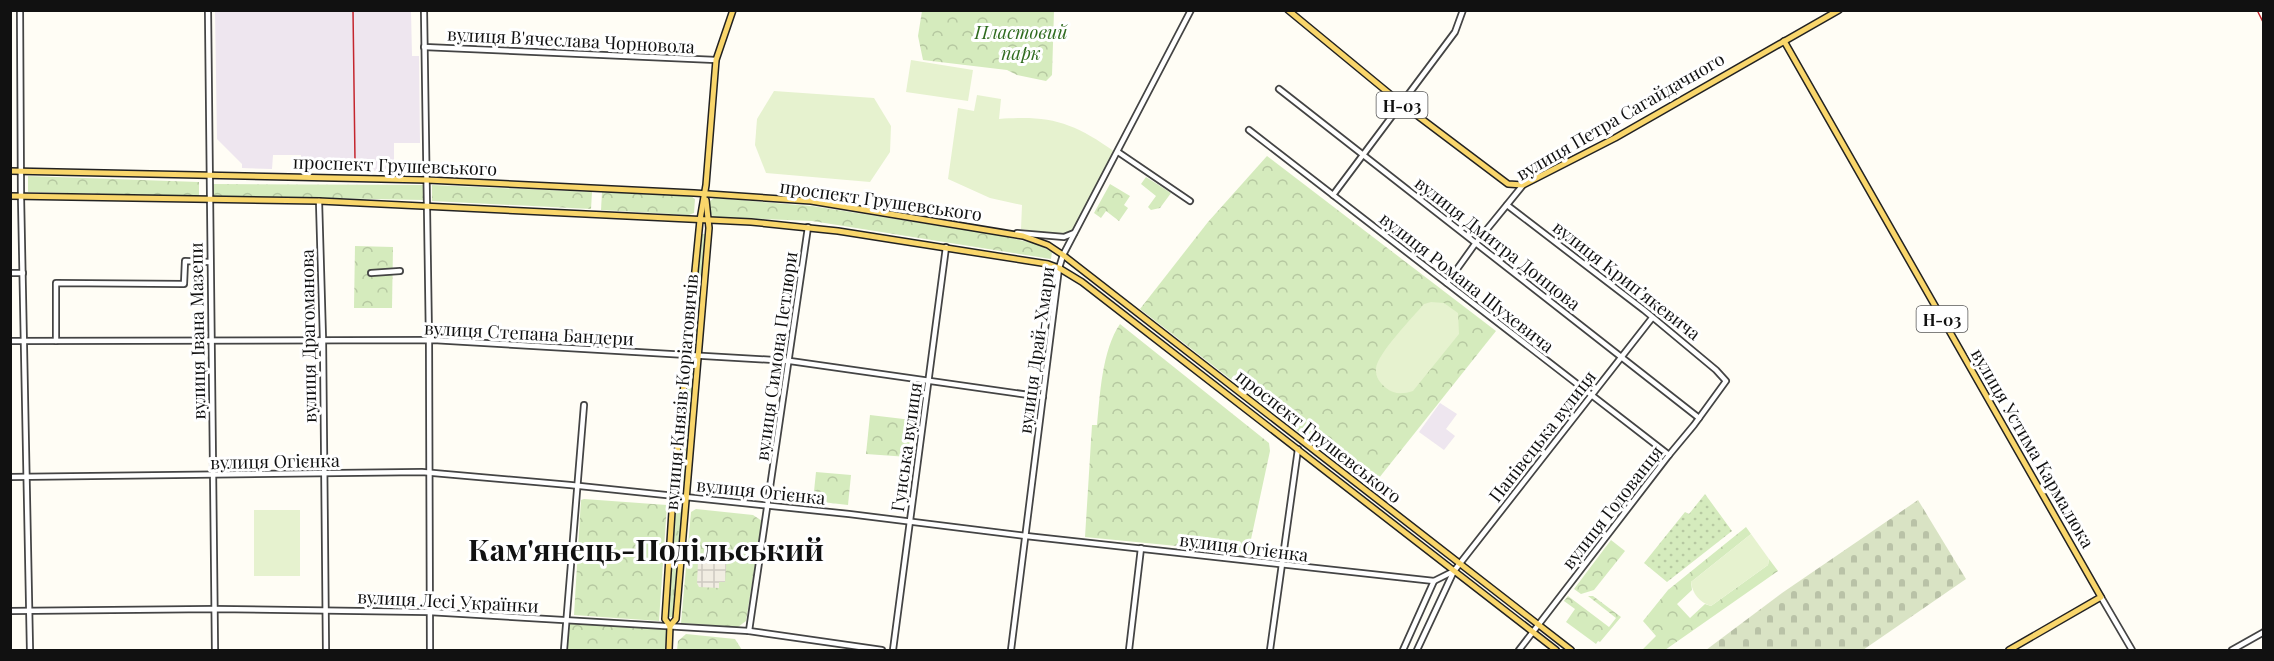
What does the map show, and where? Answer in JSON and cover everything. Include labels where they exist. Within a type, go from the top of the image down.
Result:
[{"type":"main road","name":"вулиця Князів Коріатовичів","points":[[669,651],[670,626],[665,619],[700,220],[705,195],[716,60],[733,10]]},
{"type":"main road","name":"Н-03","points":[[1288,10],[1402,104],[1508,184],[1523,185]]},
{"type":"main road","name":"вулиця Петра Сагайдачного","points":[[1523,185],[1615,138],[1839,10]]},
{"type":"main road","name":"вулиця Устима Кармалюка","points":[[1784,41],[2101,597]]},
{"type":"main road","name":"проспект Грушевського","points":[[10,171],[427,180],[811,201],[1038,240],[1063,255],[1571,651]]},
{"type":"main road","name":"вулиця Князів Коріатовичів","points":[[670,626],[676,619],[710,221],[705,195]]},
{"type":"main road","name":"проспект Грушевського","points":[[10,196],[319,201],[808,227],[1032,261],[1059,268],[1082,282],[1556,651]]},
{"type":"main road","points":[[2009,651],[2101,597]]},
{"type":"street","points":[[20,10],[21,197],[30,651]]},
{"type":"street","name":"вулиця Івана Мазепи","points":[[208,10],[215,651]]},
{"type":"street","points":[[424,10],[429,340],[430,651]]},
{"type":"street","name":"вулиця Драй-Хмари","points":[[1011,651],[1059,268],[1063,255],[1191,10]]},
{"type":"street","points":[[1333,195],[1455,32],[1463,10]]},
{"type":"street","name":"вулиця В'ячеслава Чорновола","points":[[424,47],[716,60]]},
{"type":"street","name":"вулиця Дмитра Донцова","points":[[1279,89],[1699,418]]},
{"type":"street","name":"вулиця Романа Шухевича","points":[[1249,130],[1669,455]]},
{"type":"street","points":[[1118,152],[1190,201]]},
{"type":"street","name":"вулиця Петра Сагайдачного","points":[[1447,283],[1475,243],[1523,185]]},
{"type":"street","name":"вулиця Драгоманова","points":[[319,201],[326,651]]},
{"type":"street","name":"вулиця Крипʼякевича","points":[[1507,205],[1644,310],[1726,381]]},
{"type":"street","name":"вулиця Симона Петлюри","points":[[749,631],[808,227]]},
{"type":"street","points":[[1001,232],[1064,237],[1076,232]]},
{"type":"street","name":"Гунська вулиця","points":[[893,651],[946,247]]},
{"type":"street","points":[[56,341],[56,283],[184,284],[184,261],[210,262]]},
{"type":"street","points":[[371,273],[400,271]]},
{"type":"street","points":[[10,273],[23,273]]},
{"type":"street","name":"Панівецька вулиця","points":[[1418,651],[1454,571],[1652,318]]},
{"type":"street","name":"вулиця Степана Бандери","points":[[10,341],[429,340],[790,361],[1043,397]]},
{"type":"street","name":"вулиця Годованця","points":[[1519,651],[1726,381]]},
{"type":"street","points":[[564,651],[585,405]]},
{"type":"street","points":[[1270,651],[1298,449]]},
{"type":"street","name":"вулиця Огієнка","points":[[10,477],[213,476],[325,472],[430,473],[909,520],[1026,536],[1434,581]]},
{"type":"street","points":[[1129,651],[1142,549]]},
{"type":"street","name":"Панівецька вулиця","points":[[1434,581],[1454,571]]},
{"type":"street","points":[[1403,651],[1434,581]]},
{"type":"street","name":"вулиця Устима Кармалюка","points":[[2101,597],[2132,651]]},
{"type":"street","name":"вулиця Лесі Українки","points":[[10,611],[214,609],[429,612],[749,631],[882,651]]},
{"type":"street","points":[[2232,651],[2264,632]]},
{"type":"shaded area","points":[[215,11],[411,11],[412,56],[419,56],[420,143],[394,143],[394,171],[301,170],[301,155],[273,155],[272,169],[242,168],[242,164],[217,139]]},
{"type":"shaded area","points":[[1440,403],[1457,414],[1446,429],[1455,436],[1444,450],[1419,432]]},
{"type":"shaded area","points":[[705,549],[722,550],[722,553],[727,554],[725,582],[719,582],[719,588],[699,587],[697,583],[698,562],[704,562]]},
{"type":"green space","name":"Пластовий парк","points":[[922,11],[1054,11],[1052,75],[1046,81],[1017,75],[1007,70],[923,60],[918,36]]},
{"type":"green space","points":[[911,60],[973,70],[968,101],[906,92]]},
{"type":"green space","points":[[774,91],[874,98],[891,126],[890,152],[870,182],[766,173],[755,145],[757,119]]},
{"type":"green space","points":[[977,95],[1001,99],[999,119],[1033,118],[1060,123],[1073,127],[1115,152],[1072,232],[1064,235],[1021,229],[1022,205],[990,198],[948,179],[958,108],[974,111]]},
{"type":"green space","points":[[1267,156],[1496,331],[1371,488],[1140,309],[1208,222]]},
{"type":"green space","points":[[28,176],[199,182],[199,196],[28,192]]},
{"type":"green space","points":[[1146,177],[1171,193],[1160,208],[1151,210],[1148,207],[1156,196],[1141,184]]},
{"type":"green space","points":[[213,184],[423,185],[423,200],[213,196]]},
{"type":"green space","points":[[1110,184],[1130,196],[1124,205],[1128,208],[1119,221],[1106,211],[1101,218],[1094,213]]},
{"type":"green space","points":[[432,185],[592,192],[591,209],[432,201]]},
{"type":"green space","points":[[602,192],[690,196],[695,199],[694,213],[689,215],[601,210]]},
{"type":"green space","points":[[714,198],[812,206],[998,235],[1037,244],[1052,252],[1051,259],[812,221],[713,217],[708,207]]},
{"type":"green space","points":[[701,234],[705,234],[696,348],[691,348]]},
{"type":"green space","points":[[355,246],[393,247],[392,308],[354,308]]},
{"type":"green space","points":[[1444,303],[1458,313],[1459,334],[1413,391],[1393,392],[1377,377],[1378,362],[1389,345],[1424,304]]},
{"type":"green space","points":[[1120,324],[1269,443],[1270,451],[1248,553],[1085,537],[1092,425],[1097,425],[1106,359]]},
{"type":"green space","points":[[690,364],[694,364],[684,483],[678,483]]},
{"type":"green space","points":[[870,415],[912,420],[908,457],[866,454]]},
{"type":"green space","points":[[816,472],[851,475],[848,505],[813,501]]},
{"type":"green space","points":[[1705,494],[1732,531],[1667,582],[1644,563],[1685,512],[1689,514]]},
{"type":"green space","points":[[581,500],[667,505],[659,621],[574,615]]},
{"type":"green space","points":[[1918,500],[1966,579],[1863,650],[1706,650],[1782,593]]},
{"type":"green space","points":[[675,509],[683,509],[673,617],[668,617]]},
{"type":"green space","points":[[696,509],[753,515],[762,521],[746,621],[738,627],[681,623],[691,512]]},
{"type":"green space","points":[[254,510],[300,510],[300,576],[254,576]]},
{"type":"green space","points":[[1746,527],[1751,534],[1691,582],[1692,590],[1677,604],[1690,618],[1705,604],[1711,606],[1768,565],[1769,559],[1778,571],[1665,650],[1642,650],[1656,636],[1643,621],[1668,590]]},
{"type":"green space","points":[[1751,534],[1769,559],[1768,565],[1711,606],[1703,603],[1695,594],[1691,582]]},
{"type":"green space","points":[[1611,540],[1625,551],[1594,590],[1581,594],[1574,589]]},
{"type":"green space","points":[[1568,596],[1609,627],[1616,618],[1588,596],[1593,596],[1621,617],[1596,644],[1566,622],[1575,609],[1564,601]]},
{"type":"green space","points":[[567,621],[670,626],[669,650],[564,650]]},
{"type":"green space","points":[[686,634],[735,639],[742,650],[677,650],[678,641]]},
{"type":"railway","points":[[353,10],[355,161]]},
{"type":"railway","points":[[2257,10],[2264,24]]},
{"type":"district","name":"Кам'янець-Подільський","points":[[646,549]]}]
